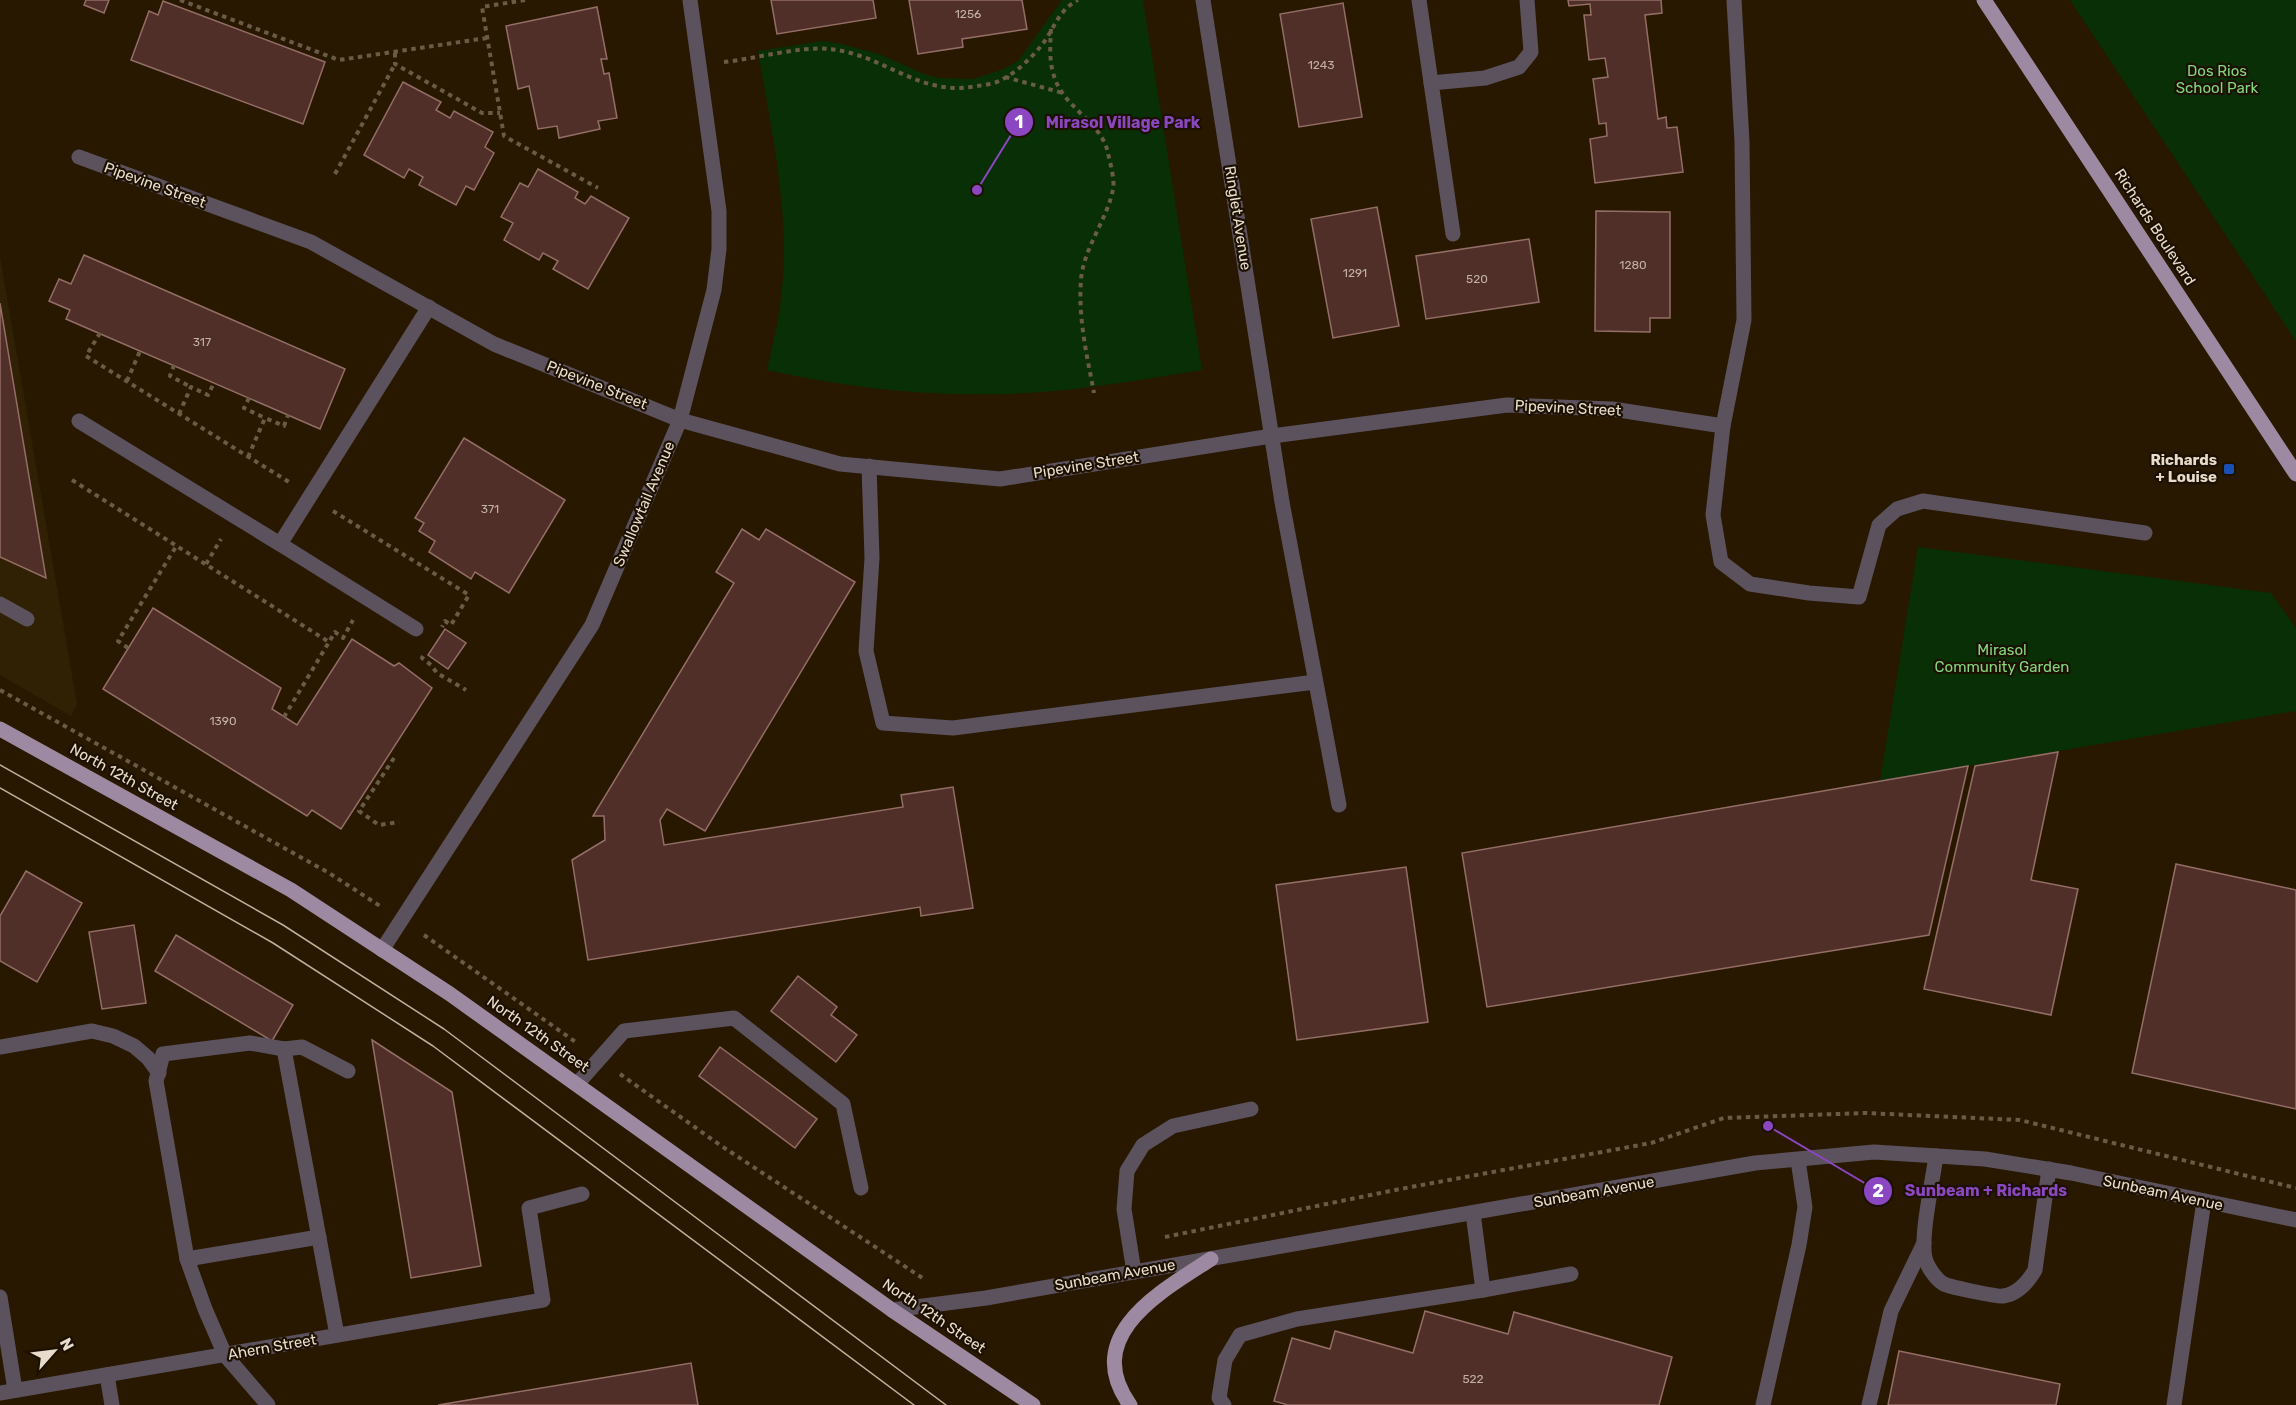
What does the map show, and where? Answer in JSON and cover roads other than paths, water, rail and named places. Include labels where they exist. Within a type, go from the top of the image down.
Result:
[{"type":"main road","name":"Richards Boulevard","points":[[1984,0],[2296,474]]},
{"type":"main road","name":"North 12th Street","points":[[0,729],[291,890],[450,994],[578,1083],[892,1310],[1033,1405]]},
{"type":"main road","points":[[1130,1405],[1117,1381],[1115,1366],[1117,1348],[1123,1331],[1135,1314],[1157,1295],[1211,1258]]},
{"type":"street","name":"Swallowtail Avenue","points":[[382,950],[592,624],[680,420],[714,290],[719,249],[719,211],[690,0]]},
{"type":"street","name":"Ringlet Avenue","points":[[1203,0],[1272,436],[1339,805]]},
{"type":"street","points":[[1419,0],[1453,234]]},
{"type":"street","points":[[1431,83],[1485,78],[1519,67],[1531,52],[1527,0]]},
{"type":"street","points":[[1734,0],[1742,142],[1744,320],[1723,426],[1713,515],[1721,562],[1750,584],[1809,593],[1859,597],[1879,525],[1897,510],[1923,501],[2145,533]]},
{"type":"street","name":"Pipevine Street","points":[[79,157],[311,242],[494,344],[680,420],[840,464],[1000,479],[1272,436],[1507,405],[1612,409],[1723,426]]},
{"type":"street","points":[[279,544],[429,307]]},
{"type":"street","points":[[79,421],[416,629]]},
{"type":"street","points":[[868,466],[872,558],[866,651],[883,723],[953,728],[1315,682]]},
{"type":"street","points":[[0,604],[27,619]]},
{"type":"street","points":[[578,1083],[624,1031],[734,1018],[843,1104],[861,1188]]},
{"type":"street","points":[[0,1047],[92,1031],[114,1036],[134,1046],[159,1072]]},
{"type":"street","points":[[268,1405],[225,1355],[187,1259],[156,1081],[163,1054],[250,1043],[284,1050],[302,1047],[348,1071]]},
{"type":"street","points":[[284,1050],[337,1335]]},
{"type":"street","points":[[1134,1272],[1124,1209],[1127,1171],[1143,1145],[1173,1126],[1251,1109]]},
{"type":"street","name":"Sunbeam Avenue","points":[[892,1310],[987,1298],[1755,1163],[1874,1152],[1985,1159],[2049,1169],[2296,1220]]},
{"type":"street","points":[[1936,1156],[1924,1243],[1926,1259],[1943,1284],[2002,1296],[2016,1291],[2028,1282],[2034,1270],[2049,1169]]},
{"type":"street","points":[[1763,1405],[1799,1245],[1805,1207],[1798,1160]]},
{"type":"street","name":"Ahern Street","points":[[8,1392],[543,1300],[529,1208],[582,1194]]},
{"type":"street","points":[[2174,1405],[2204,1201]]},
{"type":"street","points":[[1473,1213],[1483,1290]]},
{"type":"street","points":[[187,1259],[319,1237]]},
{"type":"street","points":[[1869,1405],[1891,1311],[1924,1243]]},
{"type":"street","points":[[1224,1405],[1219,1398],[1225,1360],[1240,1335],[1297,1319],[1571,1274]]},
{"type":"street","points":[[0,1297],[8,1392]]},
{"type":"street","points":[[107,1375],[112,1405]]},
{"type":"tram line","points":[[0,765],[283,925],[444,1029],[946,1405]]},
{"type":"tram line","points":[[0,788],[273,943],[433,1046],[914,1405]]},
{"type":"place","name":"Mirasol Village Park","points":[[977,190]]},
{"type":"place","name":"Richards + Louise","points":[[2229,469]]},
{"type":"place","name":"Sunbeam + Richards","points":[[1768,1126]]},
{"type":"park label","name":"Dos Rios School Park","points":[[2217,80]]},
{"type":"park label","name":"Mirasol Community Garden","points":[[2002,658]]}]
